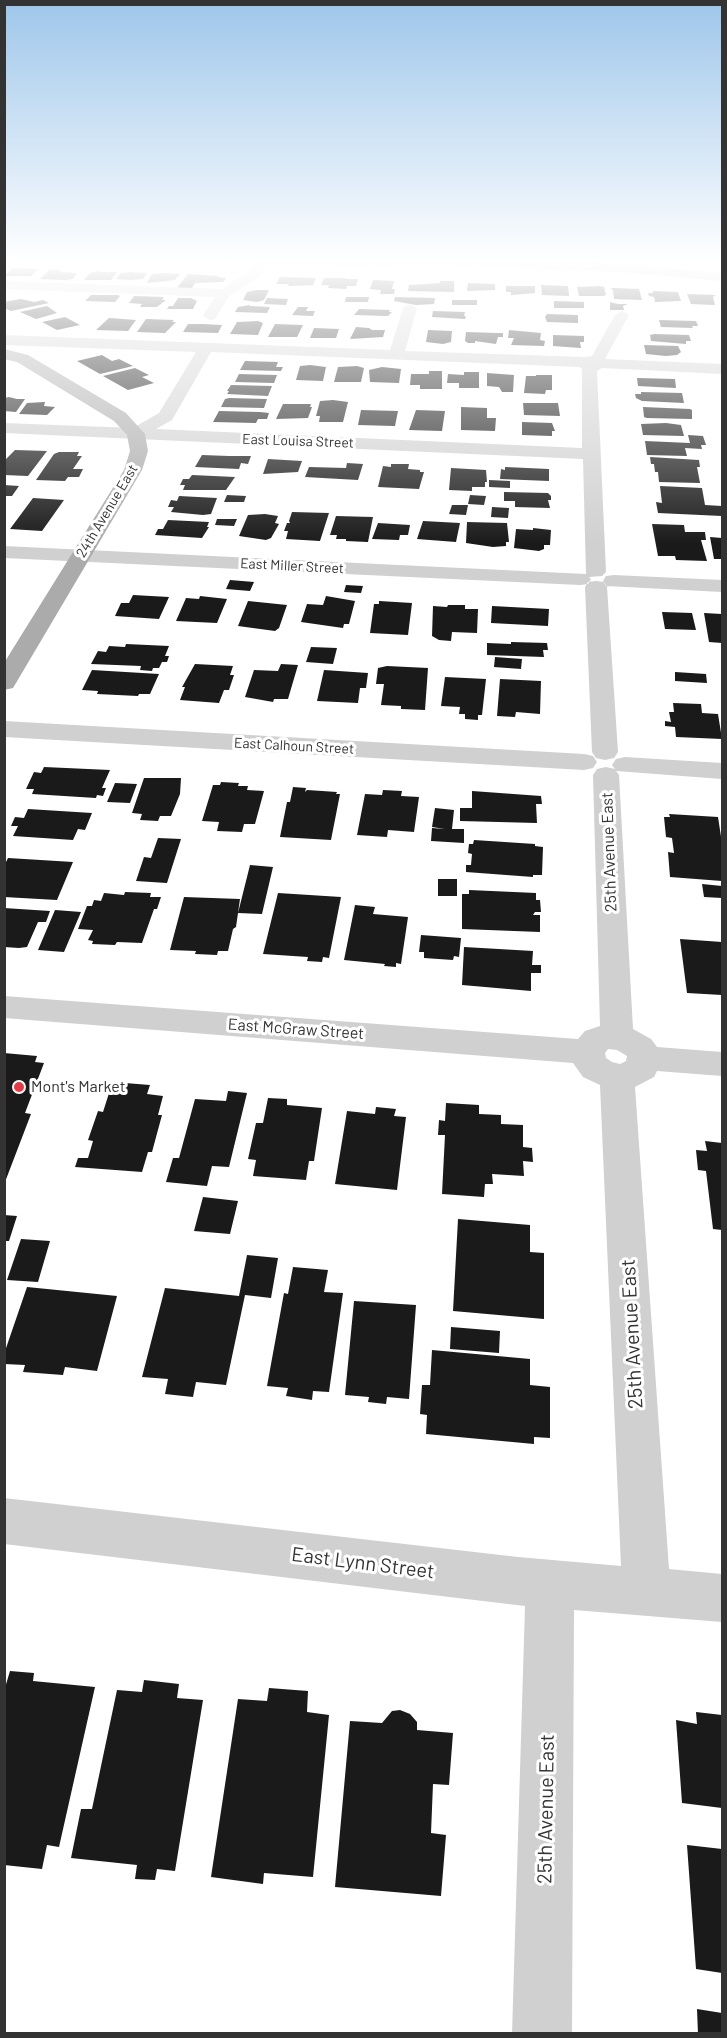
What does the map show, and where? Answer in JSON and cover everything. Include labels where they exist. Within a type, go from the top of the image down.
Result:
[{"type":"main road","points":[[4,354],[22,358],[120,417],[135,434]]},
{"type":"main road","points":[[21,354],[22,358]]},
{"type":"main road","name":"24th Avenue East","points":[[4,683],[133,470],[140,451],[135,434]]},
{"type":"street","points":[[135,434],[166,416],[202,354]]},
{"type":"street","points":[[351,354],[723,369]]},
{"type":"street","name":"25th Avenue East","points":[[599,354],[589,370],[596,580],[616,1056],[646,1591]]},
{"type":"street","name":"East Louisa Street","points":[[4,428],[592,454]]},
{"type":"street","name":"East Miller Street","points":[[4,552],[723,586]]},
{"type":"street","name":"East Calhoun Street","points":[[4,729],[723,771]]},
{"type":"street","name":"East McGraw Street","points":[[4,1007],[723,1064]]},
{"type":"street","name":"East Lynn Street","points":[[4,1521],[550,1584],[723,1598]]},
{"type":"street","name":"25th Avenue East","points":[[542,2034],[550,1584]]},
{"type":"building","points":[[647,354],[678,354],[666,356]]},
{"type":"building","points":[[102,355],[112,361],[119,359],[133,366],[100,374],[77,361]]},
{"type":"building","points":[[245,361],[278,362],[276,367],[283,367],[281,371],[240,370]]},
{"type":"building","points":[[300,366],[326,367],[323,381],[296,380]]},
{"type":"building","points":[[338,367],[364,368],[361,382],[334,382]]},
{"type":"building","points":[[382,367],[401,369],[399,383],[370,382],[369,370]]},
{"type":"building","points":[[135,368],[149,375],[142,377],[154,383],[128,390],[103,376]]},
{"type":"building","points":[[429,371],[442,371],[442,389],[420,389],[420,385],[410,385],[411,374],[429,374]]},
{"type":"building","points":[[464,372],[479,372],[479,388],[459,388],[459,383],[447,383],[448,374],[464,375]]},
{"type":"building","points":[[487,373],[514,375],[513,392],[502,392],[499,387],[487,386]]},
{"type":"building","points":[[239,374],[277,375],[274,383],[235,382]]},
{"type":"building","points":[[552,375],[552,390],[546,390],[545,394],[524,393],[526,376]]},
{"type":"building","points":[[637,378],[675,379],[676,388],[638,386]]},
{"type":"building","points":[[231,385],[272,386],[268,396],[227,394]]},
{"type":"building","points":[[641,392],[682,393],[684,403],[642,401],[636,398],[635,394],[641,394]]},
{"type":"building","points":[[4,398],[25,399],[16,412],[4,411]]},
{"type":"building","points":[[225,399],[267,399],[264,408],[221,407]]},
{"type":"building","points":[[320,401],[348,402],[343,422],[319,422],[320,416],[316,416]]},
{"type":"building","points":[[45,402],[44,406],[55,407],[47,415],[19,414],[27,403]]},
{"type":"building","points":[[523,403],[558,403],[560,416],[524,415]]},
{"type":"building","points":[[283,404],[311,404],[310,407],[312,407],[308,418],[276,419]]},
{"type":"building","points":[[461,407],[487,408],[487,418],[496,418],[495,431],[461,430]]},
{"type":"building","points":[[643,407],[690,409],[692,419],[647,418],[644,417]]},
{"type":"building","points":[[361,410],[398,411],[395,426],[358,425]]},
{"type":"building","points":[[416,410],[445,411],[442,431],[409,430]]},
{"type":"building","points":[[219,411],[269,413],[267,419],[258,419],[256,423],[213,422]]},
{"type":"building","points":[[522,422],[552,423],[555,431],[552,431],[552,436],[522,435]]},
{"type":"building","points":[[641,424],[681,425],[684,436],[643,435]]},
{"type":"building","points":[[688,435],[703,436],[706,445],[701,445],[702,449],[685,448],[687,456],[647,455],[645,441],[690,443]]},
{"type":"building","points":[[15,450],[47,451],[28,476],[4,475],[4,461]]},
{"type":"building","points":[[79,452],[77,456],[82,456],[73,469],[83,469],[79,477],[68,477],[65,481],[36,480],[54,454]]},
{"type":"building","points":[[202,455],[251,456],[248,464],[241,463],[239,469],[195,467]]},
{"type":"building","points":[[650,457],[699,460],[700,467],[697,467],[700,483],[659,482],[658,472],[655,472]]},
{"type":"building","points":[[268,459],[302,461],[298,472],[263,474]]},
{"type":"building","points":[[347,463],[363,464],[358,480],[305,477],[309,467],[346,468]]},
{"type":"building","points":[[391,464],[409,464],[408,469],[424,472],[419,489],[378,487],[383,466],[391,467]]},
{"type":"building","points":[[505,467],[549,469],[549,481],[500,479],[501,469],[505,470]]},
{"type":"building","points":[[451,468],[486,470],[485,487],[472,487],[472,491],[449,490]]},
{"type":"building","points":[[192,475],[235,477],[226,490],[183,490],[185,485],[180,485],[183,479],[189,479]]},
{"type":"building","points":[[489,480],[510,481],[510,488],[489,487]]},
{"type":"building","points":[[4,485],[19,486],[12,496],[4,496]]},
{"type":"building","points":[[660,486],[702,488],[705,505],[722,506],[722,516],[658,513],[656,502],[662,503]]},
{"type":"building","points":[[504,492],[548,493],[551,496],[551,500],[548,500],[550,508],[515,507],[515,501],[504,501]]},
{"type":"building","points":[[227,495],[246,496],[244,502],[224,502]]},
{"type":"building","points":[[470,495],[486,496],[484,505],[468,504]]},
{"type":"building","points":[[179,496],[217,498],[211,514],[171,512],[174,507],[168,507],[171,500],[177,501]]},
{"type":"building","points":[[33,498],[64,500],[42,531],[10,529]]},
{"type":"building","points":[[452,505],[468,505],[466,515],[449,514]]},
{"type":"building","points":[[492,507],[509,508],[508,518],[491,517]]},
{"type":"building","points":[[292,512],[329,513],[320,541],[286,539],[288,531],[284,531],[287,523],[290,523]]},
{"type":"building","points":[[248,515],[278,516],[275,523],[279,524],[271,538],[266,540],[239,536]]},
{"type":"building","points":[[336,516],[373,517],[368,542],[346,541],[346,539],[336,539],[337,535],[330,535]]},
{"type":"building","points":[[217,519],[237,519],[234,526],[215,525]]},
{"type":"building","points":[[168,520],[209,522],[207,527],[209,527],[202,538],[155,535],[158,529],[163,529]]},
{"type":"building","points":[[423,521],[460,523],[456,542],[417,539]]},
{"type":"building","points":[[467,522],[507,523],[509,542],[506,542],[506,546],[493,547],[466,543]]},
{"type":"building","points":[[378,523],[410,525],[408,535],[400,535],[399,540],[372,539]]},
{"type":"building","points":[[652,524],[684,525],[685,532],[705,532],[706,540],[701,540],[707,561],[676,560],[675,556],[658,556]]},
{"type":"building","points":[[533,528],[551,530],[550,545],[544,545],[544,549],[539,551],[514,548],[516,529],[533,530]]},
{"type":"building","points":[[710,537],[722,538],[722,559],[714,559]]},
{"type":"building","points":[[230,580],[254,582],[250,591],[226,589]]},
{"type":"building","points":[[346,585],[363,586],[361,593],[344,592]]},
{"type":"building","points":[[133,595],[169,597],[159,619],[115,616],[121,603],[129,603]]},
{"type":"building","points":[[200,596],[227,599],[217,623],[176,621],[186,598],[199,599]]},
{"type":"building","points":[[326,596],[355,601],[349,624],[344,624],[343,628],[301,622],[307,604],[323,605]]},
{"type":"building","points":[[248,601],[287,605],[279,628],[275,631],[238,626]]},
{"type":"building","points":[[379,601],[412,603],[408,635],[370,633],[374,604],[379,604]]},
{"type":"building","points":[[448,605],[465,605],[465,609],[478,609],[477,633],[452,632],[451,641],[439,640],[432,636],[433,606],[447,607]]},
{"type":"building","points":[[492,606],[549,609],[548,626],[491,623]]},
{"type":"building","points":[[662,612],[692,613],[696,630],[665,629]]},
{"type":"building","points":[[704,613],[722,614],[722,643],[709,642]]},
{"type":"building","points":[[511,642],[547,643],[548,650],[543,650],[544,657],[487,655],[487,643],[511,644]]},
{"type":"building","points":[[126,644],[169,646],[165,656],[169,656],[167,662],[162,662],[159,668],[153,668],[152,671],[140,670],[141,666],[91,664],[98,651],[106,652],[109,646],[125,647]]},
{"type":"building","points":[[311,647],[337,648],[333,664],[306,662]]},
{"type":"building","points":[[495,657],[522,659],[521,669],[494,667]]},
{"type":"building","points":[[195,664],[233,666],[230,675],[234,675],[229,690],[224,690],[219,703],[180,700],[185,687],[182,687]]},
{"type":"building","points":[[281,664],[298,665],[288,699],[274,699],[273,702],[245,697],[254,670],[278,671]]},
{"type":"building","points":[[387,666],[428,668],[425,710],[381,705],[384,684],[376,684],[378,668]]},
{"type":"building","points":[[92,670],[159,674],[150,694],[139,694],[138,696],[97,694],[98,691],[82,690]]},
{"type":"building","points":[[324,670],[368,673],[366,688],[360,688],[358,703],[317,701]]},
{"type":"building","points":[[675,672],[706,674],[707,683],[675,681]]},
{"type":"building","points":[[445,677],[486,679],[482,715],[478,715],[478,720],[465,719],[465,714],[459,714],[460,707],[441,706]]},
{"type":"building","points":[[500,679],[541,681],[540,714],[516,712],[515,717],[497,716]]},
{"type":"building","points":[[673,703],[701,704],[702,713],[718,714],[722,739],[676,737],[675,727],[665,726],[665,721],[671,722],[669,712],[674,712]]},
{"type":"building","points":[[44,767],[110,770],[102,788],[106,788],[103,796],[97,795],[96,798],[32,794],[34,789],[26,789],[34,772],[41,773]]},
{"type":"building","points":[[144,778],[181,778],[180,794],[171,816],[160,816],[158,821],[140,820],[142,814],[132,813]]},
{"type":"building","points":[[221,782],[239,783],[238,786],[248,786],[247,790],[264,791],[255,824],[244,824],[242,832],[217,831],[219,822],[202,821],[213,785],[220,785]]},
{"type":"building","points":[[115,783],[137,784],[130,803],[107,802]]},
{"type":"building","points":[[293,787],[306,788],[305,792],[307,790],[340,794],[331,840],[280,837],[287,802],[290,802]]},
{"type":"building","points":[[383,790],[402,791],[401,796],[419,797],[414,832],[388,830],[387,837],[357,835],[365,794],[382,795]]},
{"type":"building","points":[[472,791],[541,796],[542,804],[536,804],[537,823],[460,821],[460,808],[472,808]]},
{"type":"building","points":[[435,808],[454,810],[452,829],[464,829],[464,843],[431,841],[432,828],[445,829],[432,827]]},
{"type":"building","points":[[28,809],[92,813],[85,830],[78,829],[73,840],[13,836],[18,826],[11,826],[15,817],[24,818]]},
{"type":"building","points":[[669,814],[718,817],[722,843],[722,881],[670,877],[668,852],[674,853],[672,838],[666,837],[664,817],[670,817]]},
{"type":"building","points":[[158,838],[181,839],[167,883],[136,881],[144,857],[151,858]]},
{"type":"building","points":[[474,840],[535,844],[535,846],[543,847],[542,875],[533,875],[533,877],[466,872],[466,865],[471,865],[472,854],[468,853],[469,844],[473,844]]},
{"type":"building","points":[[8,858],[73,862],[57,900],[4,897],[4,866]]},
{"type":"building","points":[[250,865],[273,867],[262,914],[238,913]]},
{"type":"building","points":[[438,879],[457,879],[457,896],[438,896]]},
{"type":"building","points":[[702,884],[722,886],[722,898],[704,897]]},
{"type":"building","points":[[469,890],[536,893],[536,900],[540,900],[541,912],[535,912],[533,915],[540,915],[540,932],[462,929],[462,894],[469,894]]},
{"type":"building","points":[[125,892],[151,893],[150,897],[161,897],[157,909],[154,909],[142,943],[92,944],[93,941],[88,940],[93,930],[78,929],[87,906],[92,906],[94,900],[101,901],[104,893],[124,895]]},
{"type":"building","points":[[278,893],[341,897],[329,958],[323,957],[322,962],[307,961],[308,957],[263,954]]},
{"type":"building","points":[[184,897],[240,899],[236,927],[233,929],[228,951],[218,951],[217,955],[170,950]]},
{"type":"building","points":[[355,905],[375,907],[373,914],[408,917],[401,964],[396,963],[396,967],[344,960]]},
{"type":"building","points":[[4,908],[50,911],[46,922],[38,922],[27,947],[19,948],[4,947]]},
{"type":"building","points":[[55,910],[81,912],[64,952],[38,950]]},
{"type":"building","points":[[421,935],[461,938],[459,957],[454,956],[453,960],[424,958],[424,952],[419,952]]},
{"type":"building","points":[[680,939],[722,942],[722,995],[687,993]]},
{"type":"building","points":[[464,947],[533,951],[532,965],[541,965],[541,973],[531,973],[531,991],[462,985]]},
{"type":"building","name":"Mont's Market","points":[[4,1053],[37,1056],[35,1062],[44,1063],[25,1113],[31,1114],[5,1182]]},
{"type":"building","points":[[125,1083],[150,1085],[147,1094],[163,1096],[158,1115],[162,1115],[152,1152],[148,1152],[142,1172],[75,1167],[78,1158],[88,1158],[93,1141],[88,1140],[98,1111],[103,1112],[110,1090],[123,1091]]},
{"type":"building","points":[[228,1091],[247,1093],[229,1167],[212,1166],[207,1186],[166,1182],[173,1158],[179,1158],[195,1099],[226,1101]]},
{"type":"building","points":[[268,1098],[287,1099],[287,1105],[322,1108],[314,1161],[309,1161],[306,1180],[253,1176],[256,1160],[248,1159],[256,1123],[263,1123]]},
{"type":"building","points":[[446,1103],[479,1105],[479,1114],[501,1115],[501,1124],[523,1125],[523,1147],[532,1148],[533,1162],[523,1161],[524,1176],[492,1174],[493,1184],[485,1184],[484,1197],[442,1194],[445,1135],[438,1135],[439,1120],[445,1121]]},
{"type":"building","points":[[376,1107],[396,1109],[394,1116],[406,1117],[397,1190],[335,1184],[347,1111],[375,1114]]},
{"type":"building","points":[[705,1141],[722,1143],[722,1230],[713,1229],[706,1171],[698,1170],[696,1150],[707,1151]]},
{"type":"building","points":[[203,1197],[238,1201],[230,1234],[194,1231]]},
{"type":"building","points":[[4,1215],[17,1216],[9,1241],[4,1241]]},
{"type":"building","points":[[458,1219],[530,1225],[530,1252],[544,1253],[544,1319],[453,1311]]},
{"type":"building","points":[[21,1239],[50,1241],[38,1282],[7,1280]]},
{"type":"building","points":[[247,1255],[278,1258],[271,1298],[245,1295],[226,1385],[196,1382],[193,1397],[165,1394],[168,1379],[142,1377],[165,1288],[239,1296]]},
{"type":"building","points":[[293,1267],[328,1270],[324,1292],[343,1293],[329,1392],[313,1391],[312,1400],[286,1396],[288,1388],[267,1386],[284,1293],[288,1294]]},
{"type":"building","points":[[27,1287],[117,1296],[97,1371],[65,1367],[63,1375],[23,1372],[25,1365],[4,1364],[4,1354]]},
{"type":"building","points":[[354,1301],[416,1305],[409,1399],[387,1397],[386,1404],[368,1402],[369,1397],[345,1395]]},
{"type":"building","points":[[451,1327],[500,1331],[499,1353],[450,1349]]},
{"type":"building","points":[[432,1350],[530,1359],[530,1385],[550,1387],[550,1438],[534,1437],[534,1444],[426,1434],[427,1415],[420,1414],[422,1385],[430,1385]]},
{"type":"building","points":[[10,1671],[34,1673],[33,1681],[95,1687],[59,1847],[47,1845],[42,1869],[4,1865],[4,1691]]},
{"type":"building","points":[[144,1680],[179,1684],[177,1698],[203,1700],[175,1871],[157,1869],[155,1880],[135,1879],[137,1865],[71,1858],[81,1809],[92,1809],[117,1690],[142,1692]]},
{"type":"building","points":[[269,1688],[308,1691],[307,1712],[329,1715],[313,1877],[264,1873],[263,1884],[211,1877],[238,1699],[267,1701]]},
{"type":"building","points":[[400,1710],[410,1714],[417,1722],[417,1730],[453,1733],[449,1785],[433,1784],[431,1833],[446,1835],[441,1896],[335,1887],[350,1721],[382,1723],[392,1711]]},
{"type":"building","points":[[696,1712],[722,1715],[722,1808],[682,1803],[676,1720],[697,1724]]},
{"type":"building","points":[[687,1845],[722,1849],[722,1973],[696,1969]]},
{"type":"building","points":[[697,2009],[722,2013],[722,2034],[698,2034]]},
{"type":"place","name":"Mont's Market","points":[[19,1087]]}]
